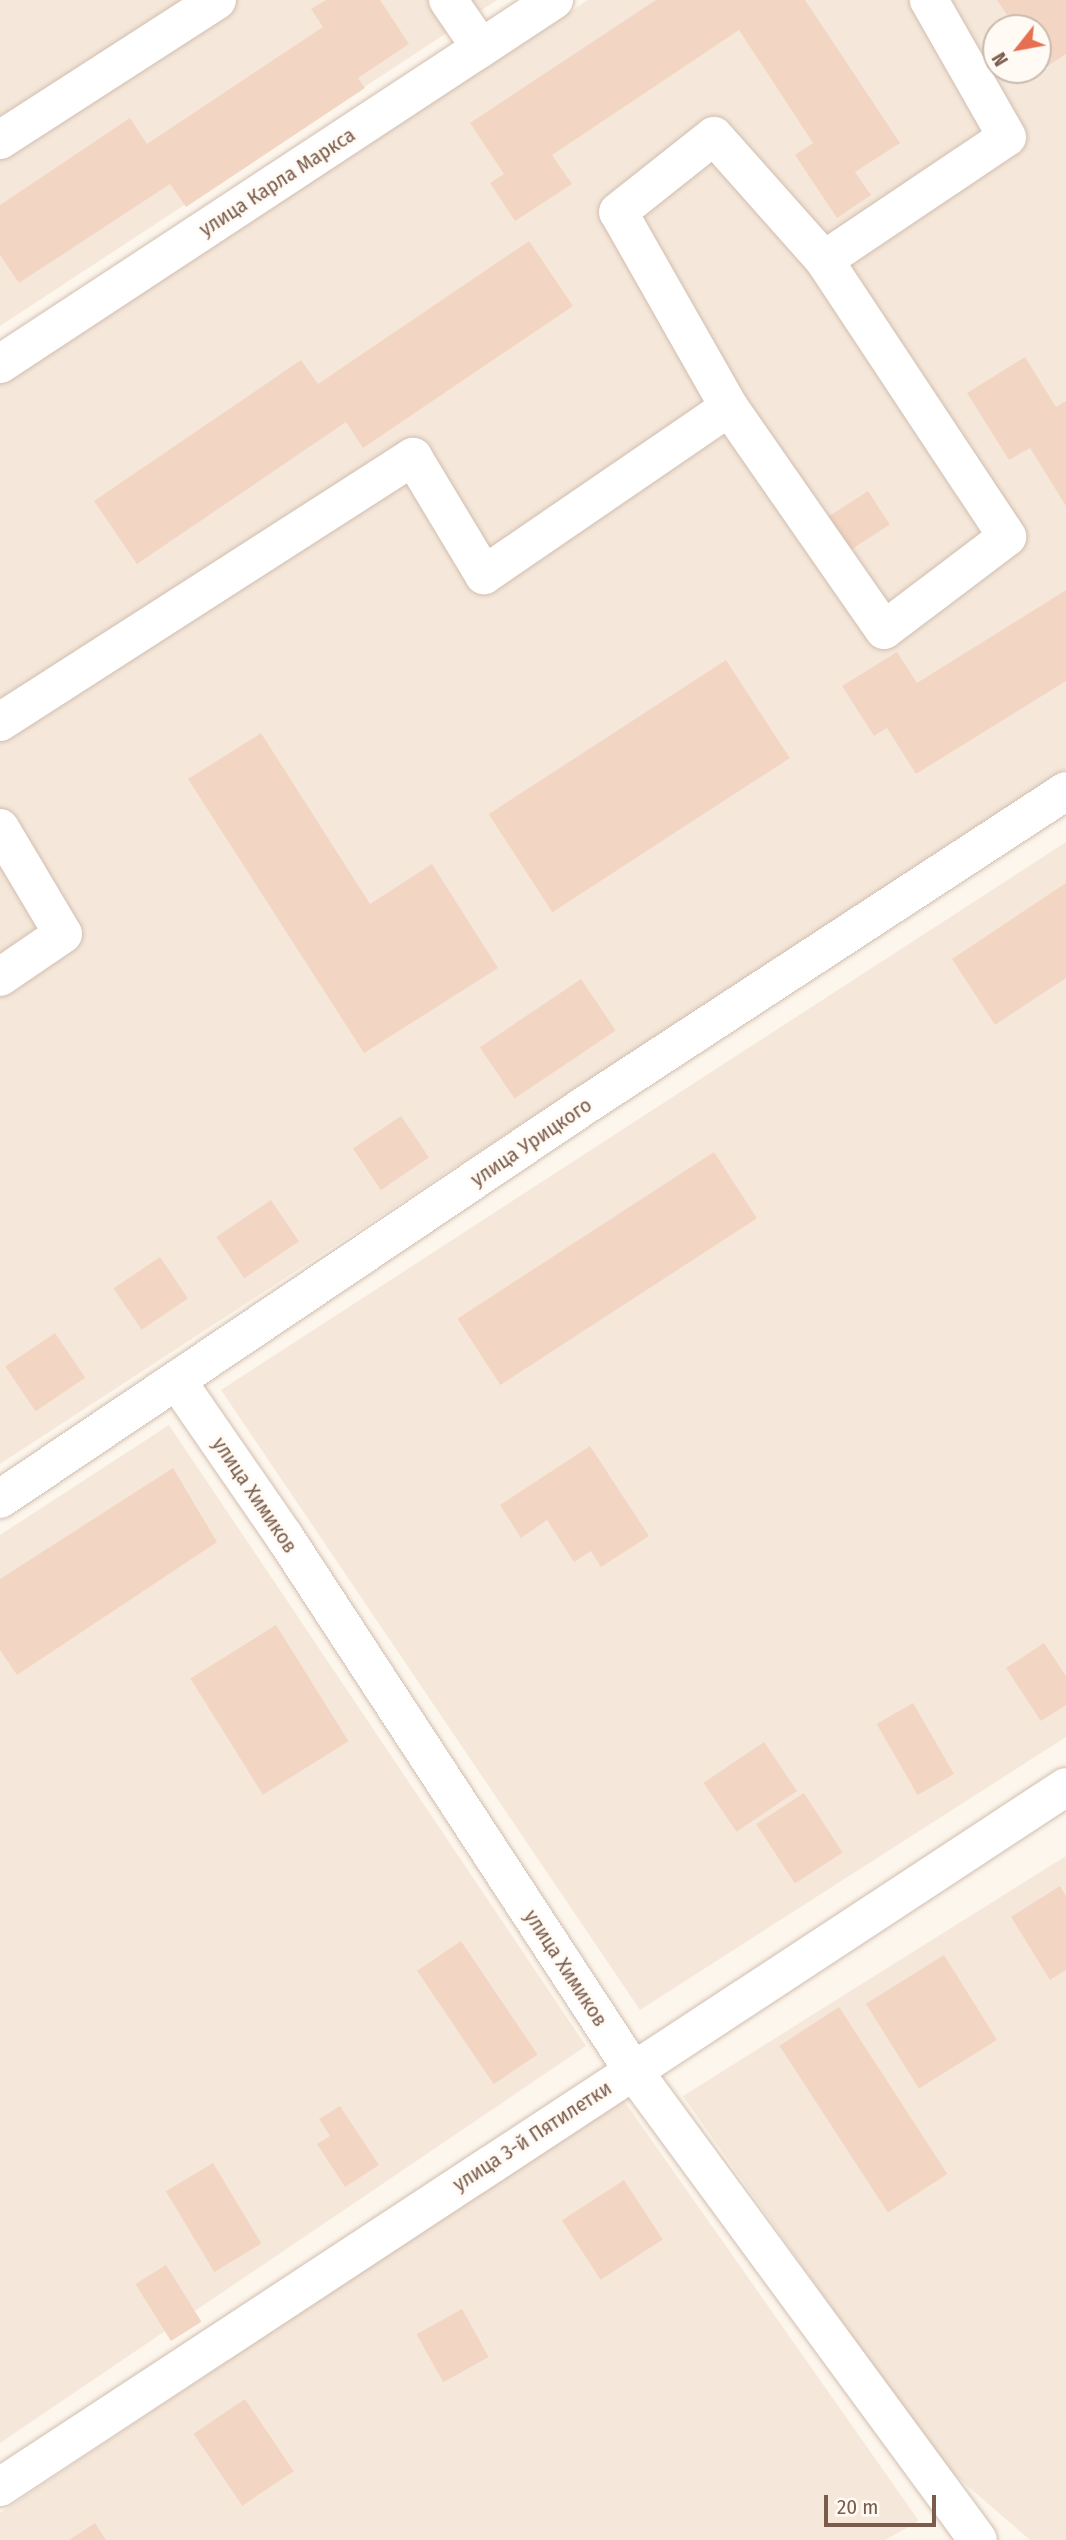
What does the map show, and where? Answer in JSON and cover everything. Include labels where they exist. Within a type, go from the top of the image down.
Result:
[{"type":"street","points":[[0,140],[217,0]]},
{"type":"street","points":[[449,0],[481,48]]},
{"type":"street","name":"улица Карла Маркса","points":[[0,365],[554,0]]},
{"type":"street","points":[[824,260],[1007,137],[929,0]]},
{"type":"street","points":[[714,135],[824,260],[1007,537],[884,629],[729,407],[618,212],[714,135]]},
{"type":"street","points":[[0,722],[413,457],[484,575],[729,407]]},
{"type":"street","name":"улица Урицкого","points":[[0,1499],[598,1096],[1066,791]]},
{"type":"street","points":[[0,828],[63,934],[0,977]]},
{"type":"street","name":"улица Химиков","points":[[177,1381],[284,1536],[632,2069],[978,2540]]},
{"type":"street","name":"улица 3-й Пятилетки","points":[[0,2487],[632,2069],[1066,1787]]},
{"type":"shaded area","points":[[0,0],[497,0],[0,326]]},
{"type":"shaded area","points":[[588,0],[1066,0],[1066,769],[0,1464],[0,384]]},
{"type":"shaded area","points":[[1066,842],[1066,1737],[640,2010],[221,1390]]},
{"type":"shaded area","points":[[169,1425],[586,2046],[0,2443],[0,1535]]},
{"type":"shaded area","points":[[1066,1856],[1066,2540],[1030,2540],[941,2463],[683,2096]]},
{"type":"shaded area","points":[[622,2098],[919,2521],[885,2540],[0,2540],[0,2513]]},
{"type":"building","points":[[326,0],[380,0],[409,44],[358,78],[365,88],[186,207],[170,184],[19,283],[0,255],[0,205],[130,118],[147,144],[323,27],[311,9]]},
{"type":"building","points":[[656,0],[805,0],[900,143],[855,172],[871,195],[837,218],[795,155],[813,143],[739,30],[552,155],[572,184],[515,221],[490,183],[504,174],[470,123]]},
{"type":"building","points":[[997,0],[1066,0],[1066,54],[1052,63],[1052,14],[1006,14]]},
{"type":"building","points":[[529,241],[573,306],[363,448],[346,422],[137,564],[94,501],[301,360],[318,384]]},
{"type":"building","points":[[1025,357],[1056,407],[1066,401],[1066,506],[1030,448],[1009,460],[967,393]]},
{"type":"building","points":[[868,491],[890,525],[840,557],[819,523]]},
{"type":"building","points":[[1066,590],[1066,681],[916,774],[887,728],[874,736],[842,686],[897,652],[917,683]]},
{"type":"building","points":[[726,660],[790,758],[552,912],[489,814]]},
{"type":"building","points":[[261,733],[370,904],[432,864],[498,968],[364,1053],[188,779]]},
{"type":"building","points":[[1066,883],[1066,978],[995,1025],[952,959]]},
{"type":"building","points":[[581,979],[616,1030],[515,1099],[480,1047]]},
{"type":"building","points":[[401,1116],[429,1157],[381,1190],[353,1148]]},
{"type":"building","points":[[714,1152],[757,1218],[500,1385],[457,1319]]},
{"type":"building","points":[[271,1200],[299,1241],[244,1278],[216,1237]]},
{"type":"building","points":[[160,1257],[188,1298],[142,1330],[114,1288]]},
{"type":"building","points":[[55,1333],[85,1378],[35,1411],[5,1367]]},
{"type":"building","points":[[590,1446],[649,1536],[601,1567],[591,1551],[574,1562],[547,1520],[521,1538],[500,1505]]},
{"type":"building","points":[[173,1468],[217,1542],[17,1675],[0,1650],[0,1579]]},
{"type":"building","points":[[276,1625],[349,1741],[263,1795],[190,1679]]},
{"type":"building","points":[[1044,1643],[1066,1676],[1066,1705],[1041,1721],[1006,1668]]},
{"type":"building","points":[[913,1703],[954,1774],[918,1795],[877,1724]]},
{"type":"building","points":[[764,1742],[797,1791],[736,1832],[703,1783]]},
{"type":"building","points":[[804,1793],[843,1853],[795,1884],[756,1824]]},
{"type":"building","points":[[1060,1886],[1066,1896],[1066,1970],[1050,1980],[1011,1917]]},
{"type":"building","points":[[461,1941],[538,2055],[494,2084],[417,1971]]},
{"type":"building","points":[[944,1955],[997,2040],[919,2089],[866,2004]]},
{"type":"building","points":[[839,2007],[947,2174],[888,2213],[779,2046]]},
{"type":"building","points":[[340,2106],[379,2165],[345,2187],[317,2144],[330,2136],[319,2119]]},
{"type":"building","points":[[213,2163],[261,2244],[214,2272],[166,2191]]},
{"type":"building","points":[[624,2180],[663,2240],[601,2280],[562,2220]]},
{"type":"building","points":[[166,2265],[202,2322],[171,2341],[135,2284]]},
{"type":"building","points":[[462,2309],[489,2357],[443,2382],[417,2334]]},
{"type":"building","points":[[245,2399],[294,2471],[242,2506],[194,2434]]},
{"type":"building","points":[[95,2523],[106,2540],[69,2540]]}]
